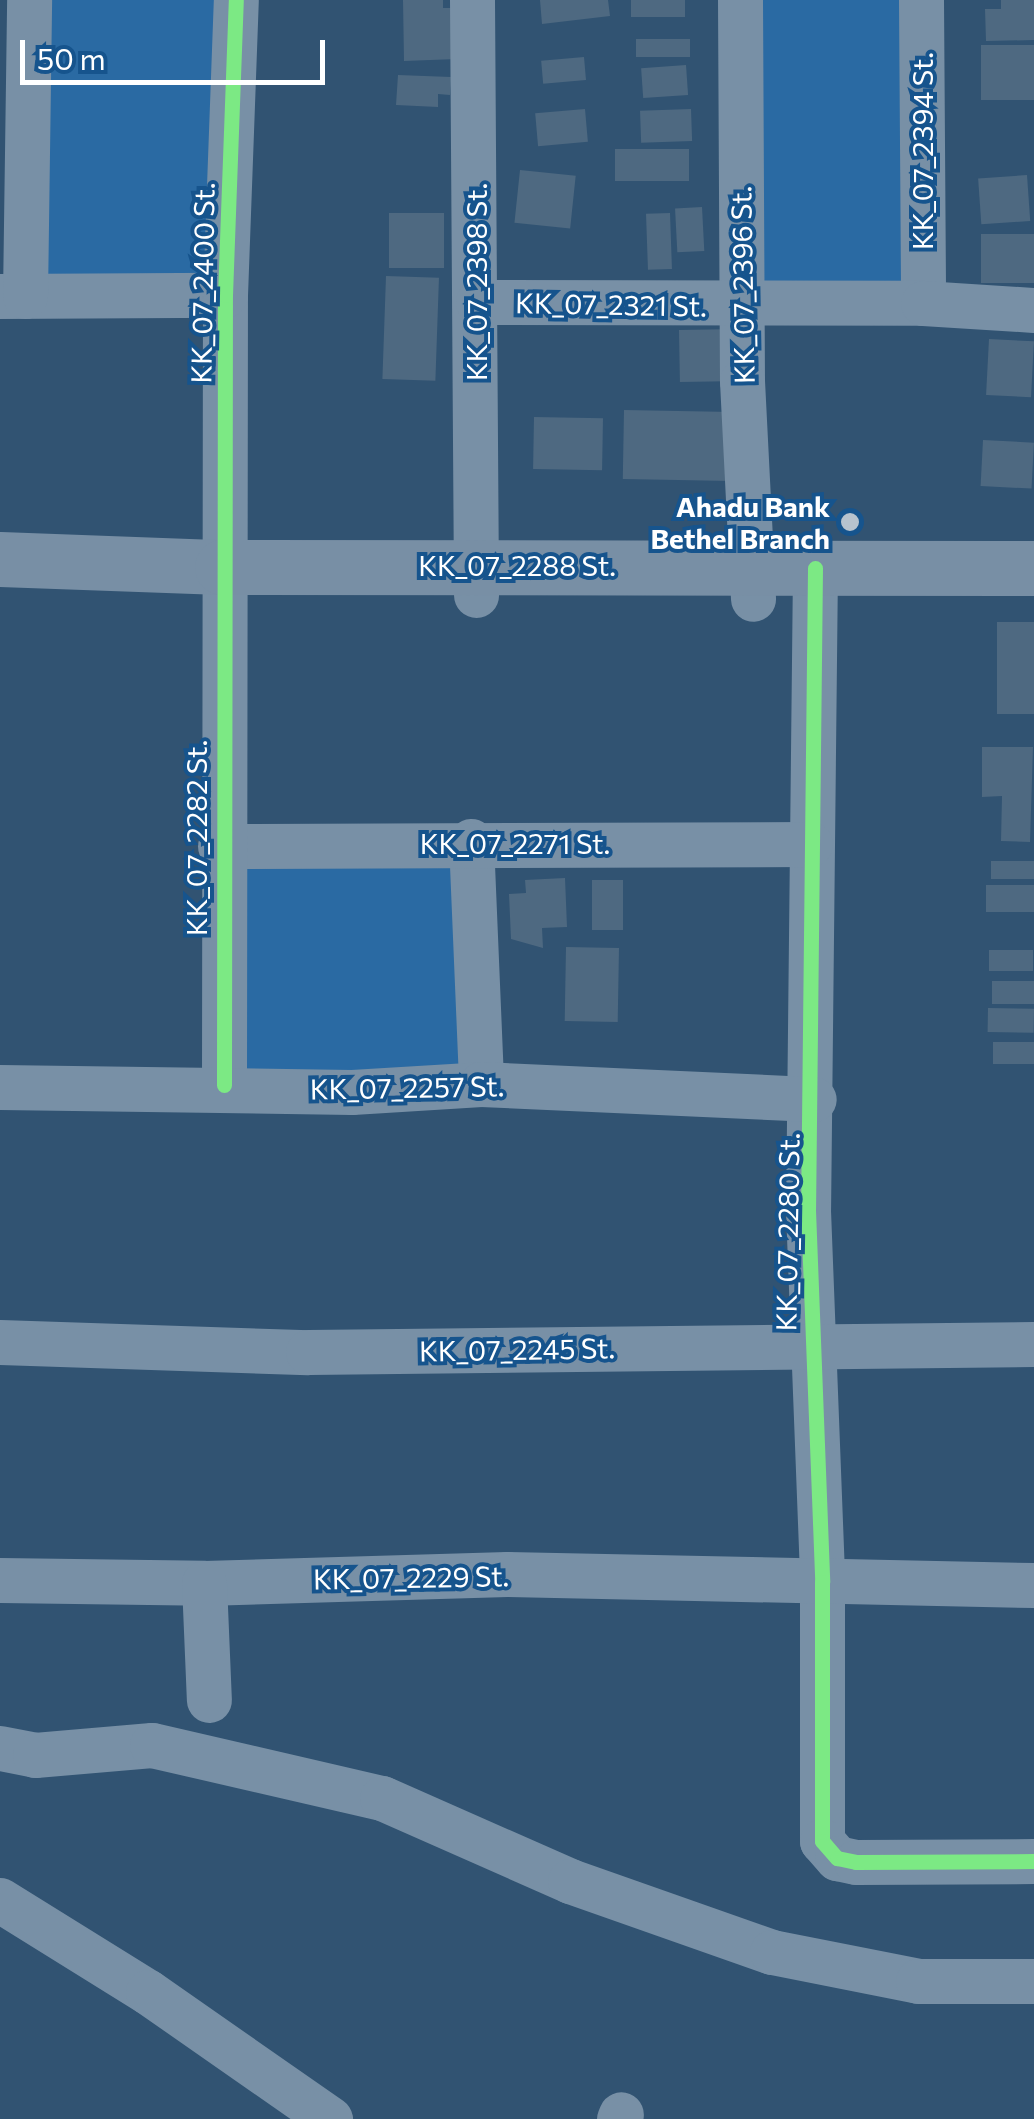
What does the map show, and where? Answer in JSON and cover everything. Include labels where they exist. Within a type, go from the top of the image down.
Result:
[{"type":"main road","points":[[0,559],[222,579]]},
{"type":"main road","points":[[816,584],[1034,568]]},
{"type":"main road","points":[[0,584],[475,579],[816,584],[1034,599]]},
{"type":"street","points":[[29,0],[12,296],[225,296]]},
{"type":"street","name":"KK_07_2400 St.","points":[[222,579],[225,296],[236,0]]},
{"type":"street","name":"KK_07_2398 St.","points":[[472,0],[478,302],[475,579]]},
{"type":"street","name":"KK_07_2396 St.","points":[[740,0],[741,306],[753,584]]},
{"type":"street","name":"KK_07_2394 St.","points":[[921,0],[923,303]]},
{"type":"street","name":"KK_07_2321 St.","points":[[478,302],[741,306],[923,303],[1034,310]]},
{"type":"street","name":"KK_07_2282 St.","points":[[222,579],[220,846],[224,1086]]},
{"type":"street","name":"KK_07_2280 St.","points":[[816,584],[810,844],[814,1098],[810,1343],[822,1582],[822,1841],[836,1858],[1034,1861]]},
{"type":"street","points":[[471,841],[482,1084]]},
{"type":"street","name":"KK_07_2271 St.","points":[[220,846],[471,841],[810,844]]},
{"type":"street","name":"KK_07_2257 St.","points":[[0,1087],[224,1086],[352,1092],[482,1084],[814,1098]]},
{"type":"street","name":"KK_07_2245 St.","points":[[0,1342],[308,1352],[810,1343],[1034,1344]]},
{"type":"street","name":"KK_07_2229 St.","points":[[0,1580],[204,1583],[507,1574],[1034,1585]]},
{"type":"street","points":[[204,1583],[209,1700]]},
{"type":"street","points":[[0,1748],[35,1756],[152,1745],[382,1798],[570,1881],[772,1952],[918,1981],[1034,1980]]},
{"type":"street","points":[[0,1900],[148,1992],[330,2119]]},
{"type":"shaded area","points":[[29,0],[236,0],[236,296],[29,296]]},
{"type":"shaded area","points":[[740,0],[921,0],[921,306],[740,306]]},
{"type":"shaded area","points":[[471,841],[479,1084],[229,1093],[220,850]]},
{"type":"building","points":[[403,0],[443,0],[443,8],[456,8],[457,59],[404,61]]},
{"type":"building","points":[[540,0],[608,0],[610,16],[542,24]]},
{"type":"building","points":[[631,0],[685,0],[685,17],[631,17]]},
{"type":"building","points":[[1001,0],[1034,0],[1034,40],[986,41],[985,9],[1001,9]]},
{"type":"building","points":[[636,39],[690,39],[690,57],[636,57]]},
{"type":"building","points":[[981,45],[1034,45],[1034,100],[981,100]]},
{"type":"building","points":[[584,57],[586,80],[543,84],[541,61]]},
{"type":"building","points":[[686,65],[688,95],[643,98],[641,68]]},
{"type":"building","points":[[398,75],[451,77],[450,95],[438,94],[438,107],[396,105]]},
{"type":"building","points":[[585,109],[588,142],[538,146],[535,113]]},
{"type":"building","points":[[691,109],[692,141],[641,143],[640,111]]},
{"type":"building","points":[[615,149],[689,149],[689,181],[615,181]]},
{"type":"building","points":[[520,170],[576,176],[570,229],[514,223]]},
{"type":"building","points":[[1027,175],[1030,221],[981,224],[978,178]]},
{"type":"building","points":[[702,207],[704,251],[677,252],[675,208]]},
{"type":"building","points":[[389,213],[444,213],[444,268],[389,268]]},
{"type":"building","points":[[670,213],[672,269],[648,270],[646,214]]},
{"type":"building","points":[[981,234],[1034,234],[1034,283],[981,283]]},
{"type":"building","points":[[386,276],[439,278],[435,381],[382,379]]},
{"type":"building","points":[[741,329],[742,381],[680,382],[679,330]]},
{"type":"building","points":[[989,339],[1034,341],[1031,397],[986,395]]},
{"type":"building","points":[[624,410],[733,412],[732,481],[623,479]]},
{"type":"building","points":[[534,417],[603,418],[602,470],[533,469]]},
{"type":"building","points":[[983,440],[1034,443],[1032,489],[981,486]]},
{"type":"building","points":[[997,622],[1034,622],[1034,714],[997,714]]},
{"type":"building","points":[[982,747],[1033,747],[1030,842],[1001,841],[1002,796],[982,797]]},
{"type":"building","points":[[991,861],[1034,861],[1034,879],[991,879]]},
{"type":"building","points":[[565,878],[567,927],[542,928],[543,948],[511,939],[509,894],[526,893],[525,880]]},
{"type":"building","points":[[592,880],[623,880],[623,930],[592,930]]},
{"type":"building","points":[[986,885],[1034,885],[1034,912],[986,912]]},
{"type":"building","points":[[566,947],[619,948],[618,1022],[565,1021]]},
{"type":"building","points":[[989,950],[1033,950],[1033,971],[989,971]]},
{"type":"building","points":[[992,981],[1034,981],[1034,1004],[992,1004]]},
{"type":"building","points":[[988,1008],[1034,1009],[1034,1033],[988,1032]]},
{"type":"building","points":[[993,1042],[1034,1042],[1034,1064],[993,1064]]},
{"type":"cycle path","points":[[224,1085],[225,295],[236,0]]},
{"type":"cycle path","points":[[815,568],[808,1210],[822,1582],[822,1841],[837,1858],[856,1862],[1034,1861]]},
{"type":"place","name":"Ahadu Bank Bethel Branch","points":[[850,522]]}]
